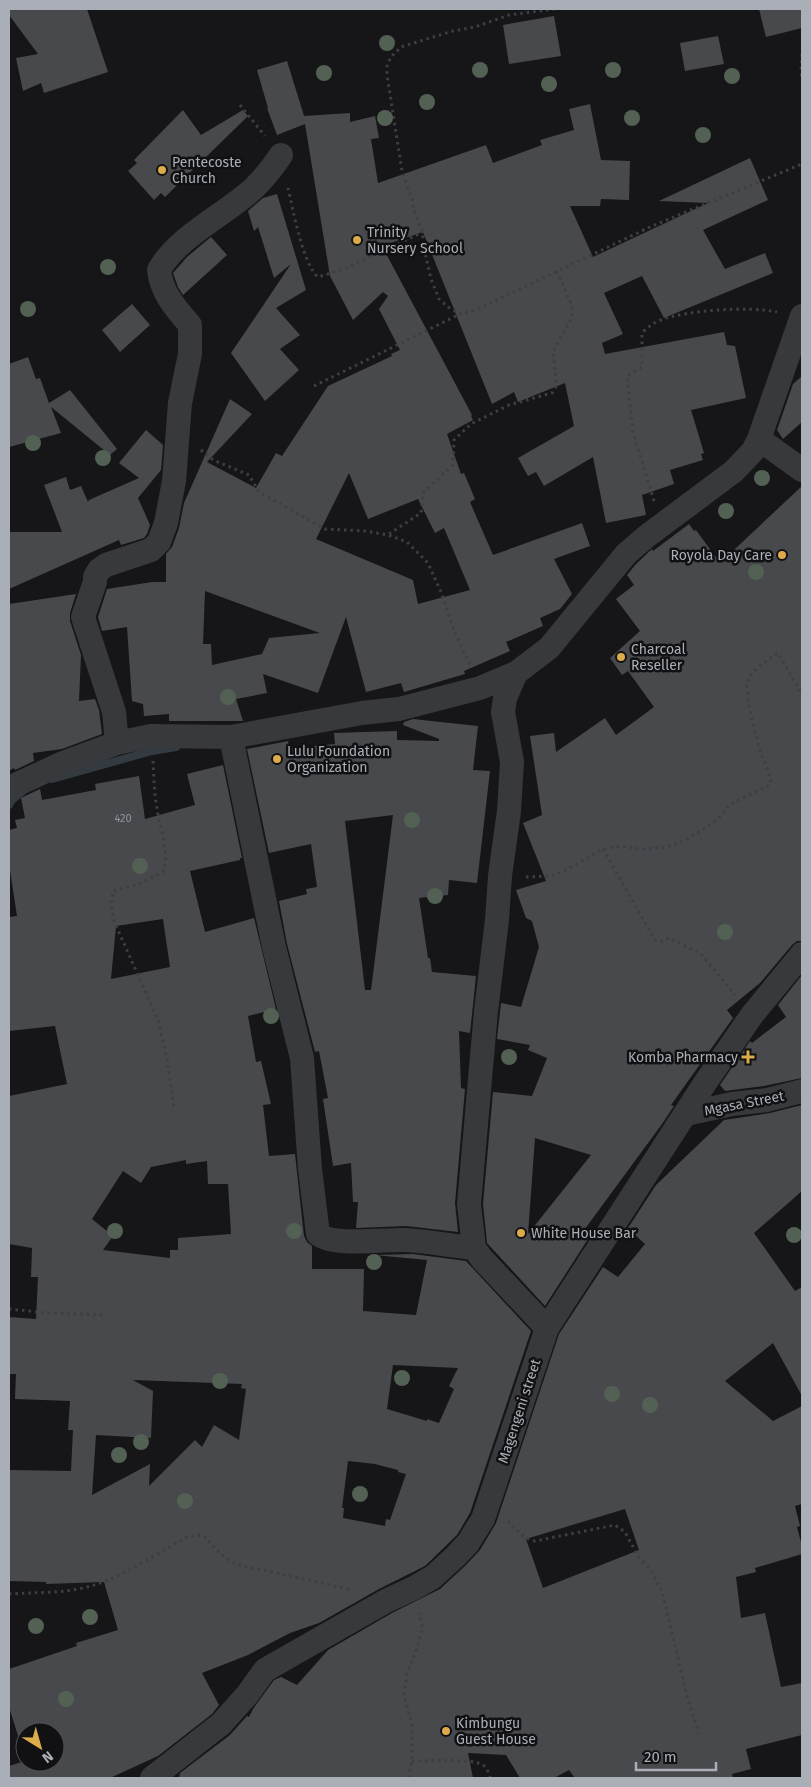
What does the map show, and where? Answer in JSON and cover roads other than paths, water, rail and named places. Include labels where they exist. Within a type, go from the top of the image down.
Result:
[{"type":"street","points":[[117,743],[114,712],[83,617],[95,582],[94,577],[99,570],[106,565],[151,550],[159,542],[166,523],[174,481],[180,403],[190,354],[190,325],[171,303],[159,270],[168,254],[253,189],[270,171],[281,155]]},
{"type":"street","points":[[9,788],[63,763],[117,743],[151,736],[232,737],[362,713],[399,709],[480,688],[516,673],[549,648],[626,554],[661,525],[734,471],[753,451],[759,439],[801,318]]},
{"type":"street","points":[[759,439],[802,470]]},
{"type":"street","points":[[516,673],[505,698],[503,712],[512,762],[509,811],[500,876],[497,920],[486,1011],[469,1204],[474,1248],[482,1259],[547,1328]]},
{"type":"street","points":[[232,737],[274,948],[302,1058],[310,1169],[318,1234],[326,1239],[353,1242],[407,1240],[474,1248]]},
{"type":"street","name":"Magengeni street","points":[[152,1778],[221,1724],[248,1695],[265,1670],[386,1601],[433,1577],[468,1543],[483,1520],[547,1328],[705,1083],[752,1015],[802,954]]},
{"type":"street","name":"Mgasa Street","points":[[686,1114],[732,1104],[767,1100],[802,1091]]},
{"type":"waterway","points":[[52,779],[152,751],[176,747]]},
{"type":"waterway","points":[[9,805],[22,792]]},
{"type":"place","name":"Pentecoste Church","points":[[162,170]]},
{"type":"place","name":"Trinity Nursery School","points":[[357,240]]},
{"type":"place","name":"Royola Day Care","points":[[782,555]]},
{"type":"place","name":"Charcoal Reseller","points":[[621,657]]},
{"type":"place","name":"Lulu Foundation Organization","points":[[277,759]]},
{"type":"place","name":"Komba Pharmacy","points":[[748,1057]]},
{"type":"place","name":"White House Bar","points":[[521,1233]]},
{"type":"place","name":"Kimbungu Guest House","points":[[446,1731]]}]
